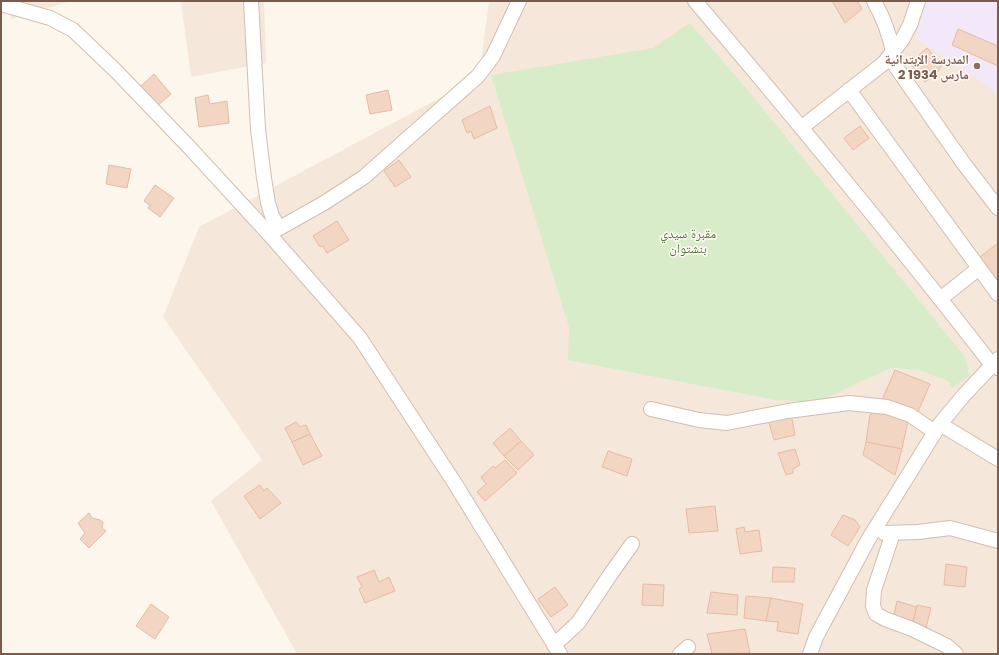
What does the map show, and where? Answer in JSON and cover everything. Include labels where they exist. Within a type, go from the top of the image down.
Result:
[{"type":"street","points":[[251,1],[258,129],[264,178],[274,231]]},
{"type":"street","points":[[274,231],[324,203],[364,177],[478,76],[493,56],[519,1]]},
{"type":"street","points":[[695,1],[801,128],[940,299],[996,364],[964,395],[938,428],[872,533],[816,637],[810,654]]},
{"type":"street","points":[[874,1],[886,25],[891,54],[964,164],[998,208]]},
{"type":"street","points":[[801,128],[884,63],[902,40],[910,25],[918,1]]},
{"type":"street","points":[[1,4],[50,18],[73,30],[116,71],[274,231],[360,338],[454,482],[557,649],[578,623],[632,544]]},
{"type":"street","points":[[849,90],[978,269],[998,294]]},
{"type":"street","points":[[940,299],[978,269]]},
{"type":"street","points":[[651,409],[699,420],[727,423],[788,411],[849,403],[888,407],[938,428],[998,459]]},
{"type":"street","points":[[872,533],[893,533],[950,528],[998,541]]},
{"type":"street","points":[[893,533],[874,590],[873,606],[876,614],[948,646],[956,654]]},
{"type":"shaded area","points":[[7,1],[71,1],[11,19]]},
{"type":"shaded area","points":[[181,1],[264,1],[266,63],[191,77]]},
{"type":"shaded area","points":[[489,1],[998,1],[998,654],[297,654],[211,501],[262,460],[163,317],[199,227],[479,77]]},
{"type":"shaded area","name":"المدرسة الإبتدائية 2 مارس 1934","points":[[927,1],[998,1],[998,93],[915,38]]},
{"type":"green space","name":"مقبرة سيدي بنشتوان","points":[[690,23],[745,87],[966,358],[969,376],[952,388],[948,381],[920,370],[892,368],[819,402],[775,400],[568,360],[569,327],[491,75],[653,48]]},
{"type":"building","points":[[832,1],[857,1],[862,9],[845,23]]},
{"type":"building","points":[[958,29],[998,46],[998,66],[952,45]]},
{"type":"building","points":[[927,48],[942,65],[939,71],[925,82],[910,63]]},
{"type":"building","points":[[154,74],[171,94],[156,107],[139,88]]},
{"type":"building","points":[[388,90],[392,110],[370,114],[366,95]]},
{"type":"building","points":[[208,95],[210,104],[227,101],[229,123],[199,127],[195,98]]},
{"type":"building","points":[[490,106],[497,128],[474,139],[471,131],[467,133],[462,120]]},
{"type":"building","points":[[860,126],[869,138],[853,150],[844,138]]},
{"type":"building","points":[[399,160],[411,177],[395,187],[384,171]]},
{"type":"building","points":[[109,165],[131,169],[127,188],[106,184]]},
{"type":"building","points":[[155,185],[174,198],[160,217],[148,208],[150,205],[144,201]]},
{"type":"building","points":[[337,221],[349,240],[327,253],[323,246],[320,247],[313,236]]},
{"type":"building","points":[[998,243],[998,276],[995,279],[980,257]]},
{"type":"building","points":[[895,370],[930,384],[917,414],[882,400]]},
{"type":"building","points":[[874,412],[908,420],[902,449],[866,442],[870,415]]},
{"type":"building","points":[[791,414],[795,435],[774,440],[768,419]]},
{"type":"building","points":[[296,422],[300,427],[306,425],[310,434],[292,442],[285,428]]},
{"type":"building","points":[[510,428],[521,441],[504,456],[493,443]]},
{"type":"building","points":[[310,434],[322,456],[303,465],[292,442]]},
{"type":"building","points":[[521,441],[534,455],[518,470],[504,456]]},
{"type":"building","points":[[866,442],[902,449],[895,475],[863,455]]},
{"type":"building","points":[[795,449],[800,465],[793,469],[793,473],[786,475],[778,453]]},
{"type":"building","points":[[608,451],[632,459],[627,476],[602,467]]},
{"type":"building","points":[[505,460],[517,473],[485,501],[477,492],[486,484],[481,477],[493,466],[495,468]]},
{"type":"building","points":[[260,485],[264,491],[267,488],[281,503],[260,519],[244,496]]},
{"type":"building","points":[[715,506],[718,531],[689,533],[686,509]]},
{"type":"building","points":[[89,513],[92,518],[103,522],[102,528],[106,531],[89,548],[80,539],[85,533],[78,523]]},
{"type":"building","points":[[843,515],[855,520],[860,527],[848,546],[831,535]]},
{"type":"building","points":[[744,527],[745,532],[759,530],[762,551],[740,554],[736,529]]},
{"type":"building","points":[[946,564],[967,567],[965,587],[944,585]]},
{"type":"building","points":[[773,567],[795,568],[794,582],[772,582]]},
{"type":"building","points":[[374,570],[379,582],[389,577],[395,591],[365,603],[359,589],[362,587],[357,577]]},
{"type":"building","points":[[643,584],[664,585],[663,606],[642,605]]},
{"type":"building","points":[[555,587],[568,605],[551,617],[538,599]]},
{"type":"building","points":[[711,592],[738,595],[737,615],[707,613]]},
{"type":"building","points":[[746,596],[771,598],[766,621],[744,618]]},
{"type":"building","points":[[771,598],[803,604],[798,634],[777,631],[778,622],[766,621]]},
{"type":"building","points":[[897,601],[917,607],[912,627],[893,620]]},
{"type":"building","points":[[151,604],[169,617],[155,639],[136,626]]},
{"type":"building","points":[[917,605],[931,608],[925,632],[912,627]]},
{"type":"building","points":[[745,629],[750,653],[712,654],[707,634]]},
{"type":"place","name":"المدرسة الإبتدائية 2 مارس 1934","points":[[977,66]]}]
